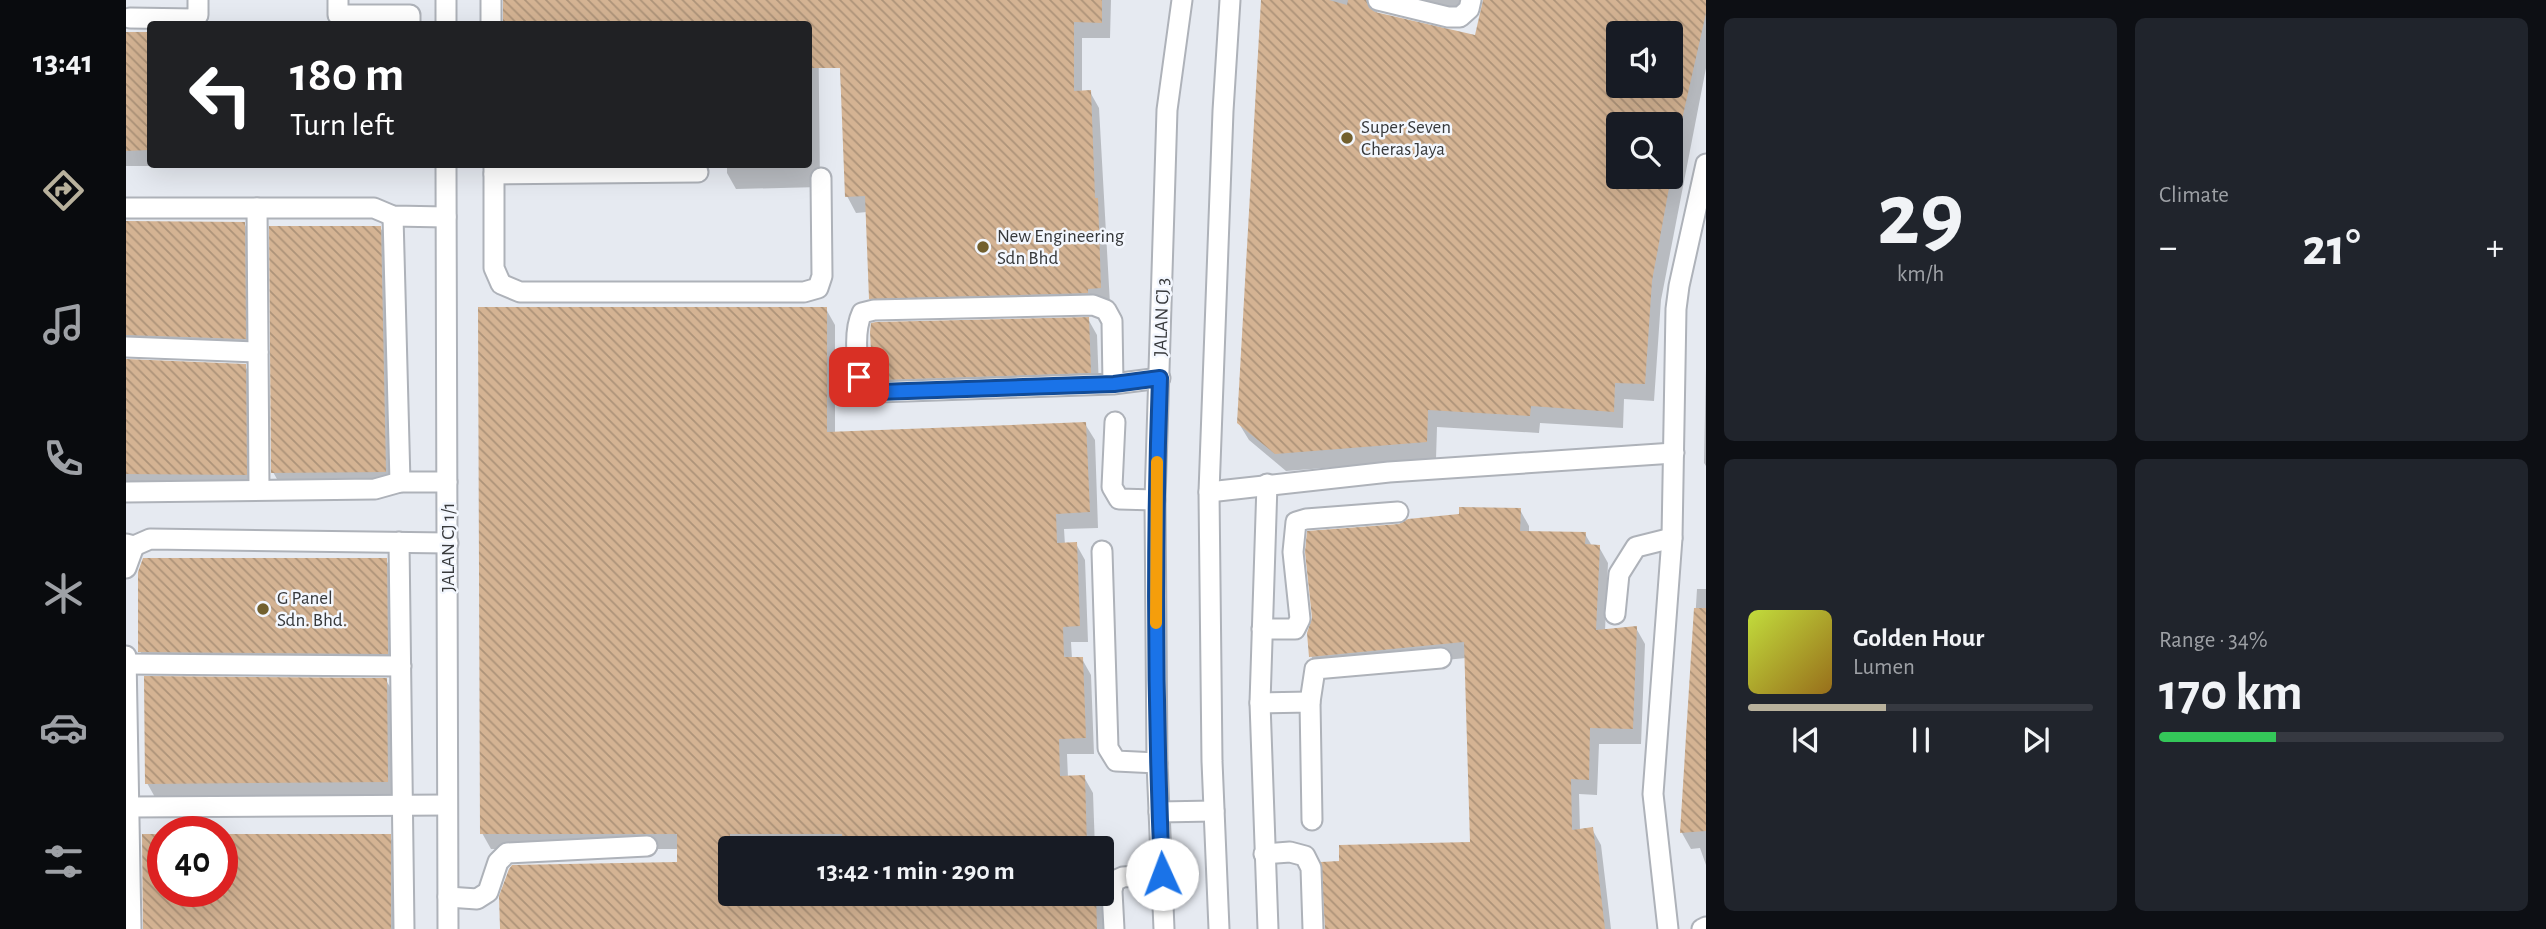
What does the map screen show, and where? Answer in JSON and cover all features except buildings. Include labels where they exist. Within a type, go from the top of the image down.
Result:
[{"type":"street","points":[[130,18],[195,19],[198,15],[198,0]]},
{"type":"street","points":[[338,0],[338,15],[410,15],[410,21]]},
{"type":"street","points":[[446,0],[446,21]]},
{"type":"street","points":[[491,0],[491,21]]},
{"type":"street","name":"JALAN CJ 3","points":[[1164,929],[1157,763],[1155,500],[1167,110],[1182,0]]},
{"type":"street","points":[[1219,929],[1214,811],[1209,492],[1223,111],[1230,0]]},
{"type":"street","points":[[1378,0],[1448,18],[1460,17],[1469,9],[1471,0]]},
{"type":"street","points":[[1668,929],[1653,794],[1672,538],[1679,286],[1706,164]]},
{"type":"street","name":"JALAN CJ 1/1","points":[[446,168],[448,929]]},
{"type":"street","points":[[698,172],[494,169],[494,268],[501,284],[520,292],[804,292],[818,288],[822,276],[821,178]]},
{"type":"street","points":[[126,208],[374,208],[393,216],[446,217]]},
{"type":"street","points":[[257,208],[259,489]]},
{"type":"street","points":[[393,216],[400,482]]},
{"type":"street","points":[[1114,384],[1112,321],[1106,310],[1093,306],[874,310],[862,313],[858,323],[859,377],[866,390],[878,392],[1114,384],[1160,378]]},
{"type":"street","points":[[126,347],[258,352]]},
{"type":"street","points":[[1115,422],[1112,487],[1115,494],[1119,499],[1155,500]]},
{"type":"street","points":[[1209,492],[1403,471],[1674,453]]},
{"type":"street","points":[[126,492],[375,489],[400,482],[447,482]]},
{"type":"street","points":[[1267,484],[1259,703],[1268,929]]},
{"type":"street","points":[[1262,629],[1295,629],[1300,619],[1293,552],[1296,522],[1398,512]]},
{"type":"street","points":[[126,568],[130,545],[150,538],[448,543]]},
{"type":"street","points":[[1615,614],[1619,575],[1636,547],[1672,538]]},
{"type":"street","points":[[399,542],[404,929]]},
{"type":"street","points":[[1102,551],[1108,748],[1116,761],[1157,763]]},
{"type":"street","points":[[126,656],[127,776],[131,807],[131,929]]},
{"type":"street","points":[[1312,820],[1310,702],[1315,669],[1441,658]]},
{"type":"street","points":[[126,664],[401,666]]},
{"type":"street","points":[[1259,703],[1310,702]]},
{"type":"street","points":[[131,807],[447,805]]},
{"type":"street","points":[[1159,812],[1214,811]]},
{"type":"street","points":[[448,897],[477,899],[488,892],[498,862],[507,853],[647,846]]},
{"type":"street","points":[[1264,854],[1290,852],[1305,856],[1311,869],[1313,929]]},
{"type":"street","points":[[1114,929],[1114,881],[1124,877],[1162,874]]},
{"type":"slow traffic","points":[[1156,623],[1157,462]]},
{"type":"place","name":"Super Seven Cheras Jaya","points":[[1347,138]]},
{"type":"place","name":"New Engineering Sdn Bhd","points":[[983,247]]},
{"type":"place","name":"G Panel Sdn. Bhd.","points":[[263,609]]},
{"type":"route","points":[[859,377],[866,390],[878,392],[1114,384],[1160,378],[1155,500],[1157,763],[1162,874]]}]
